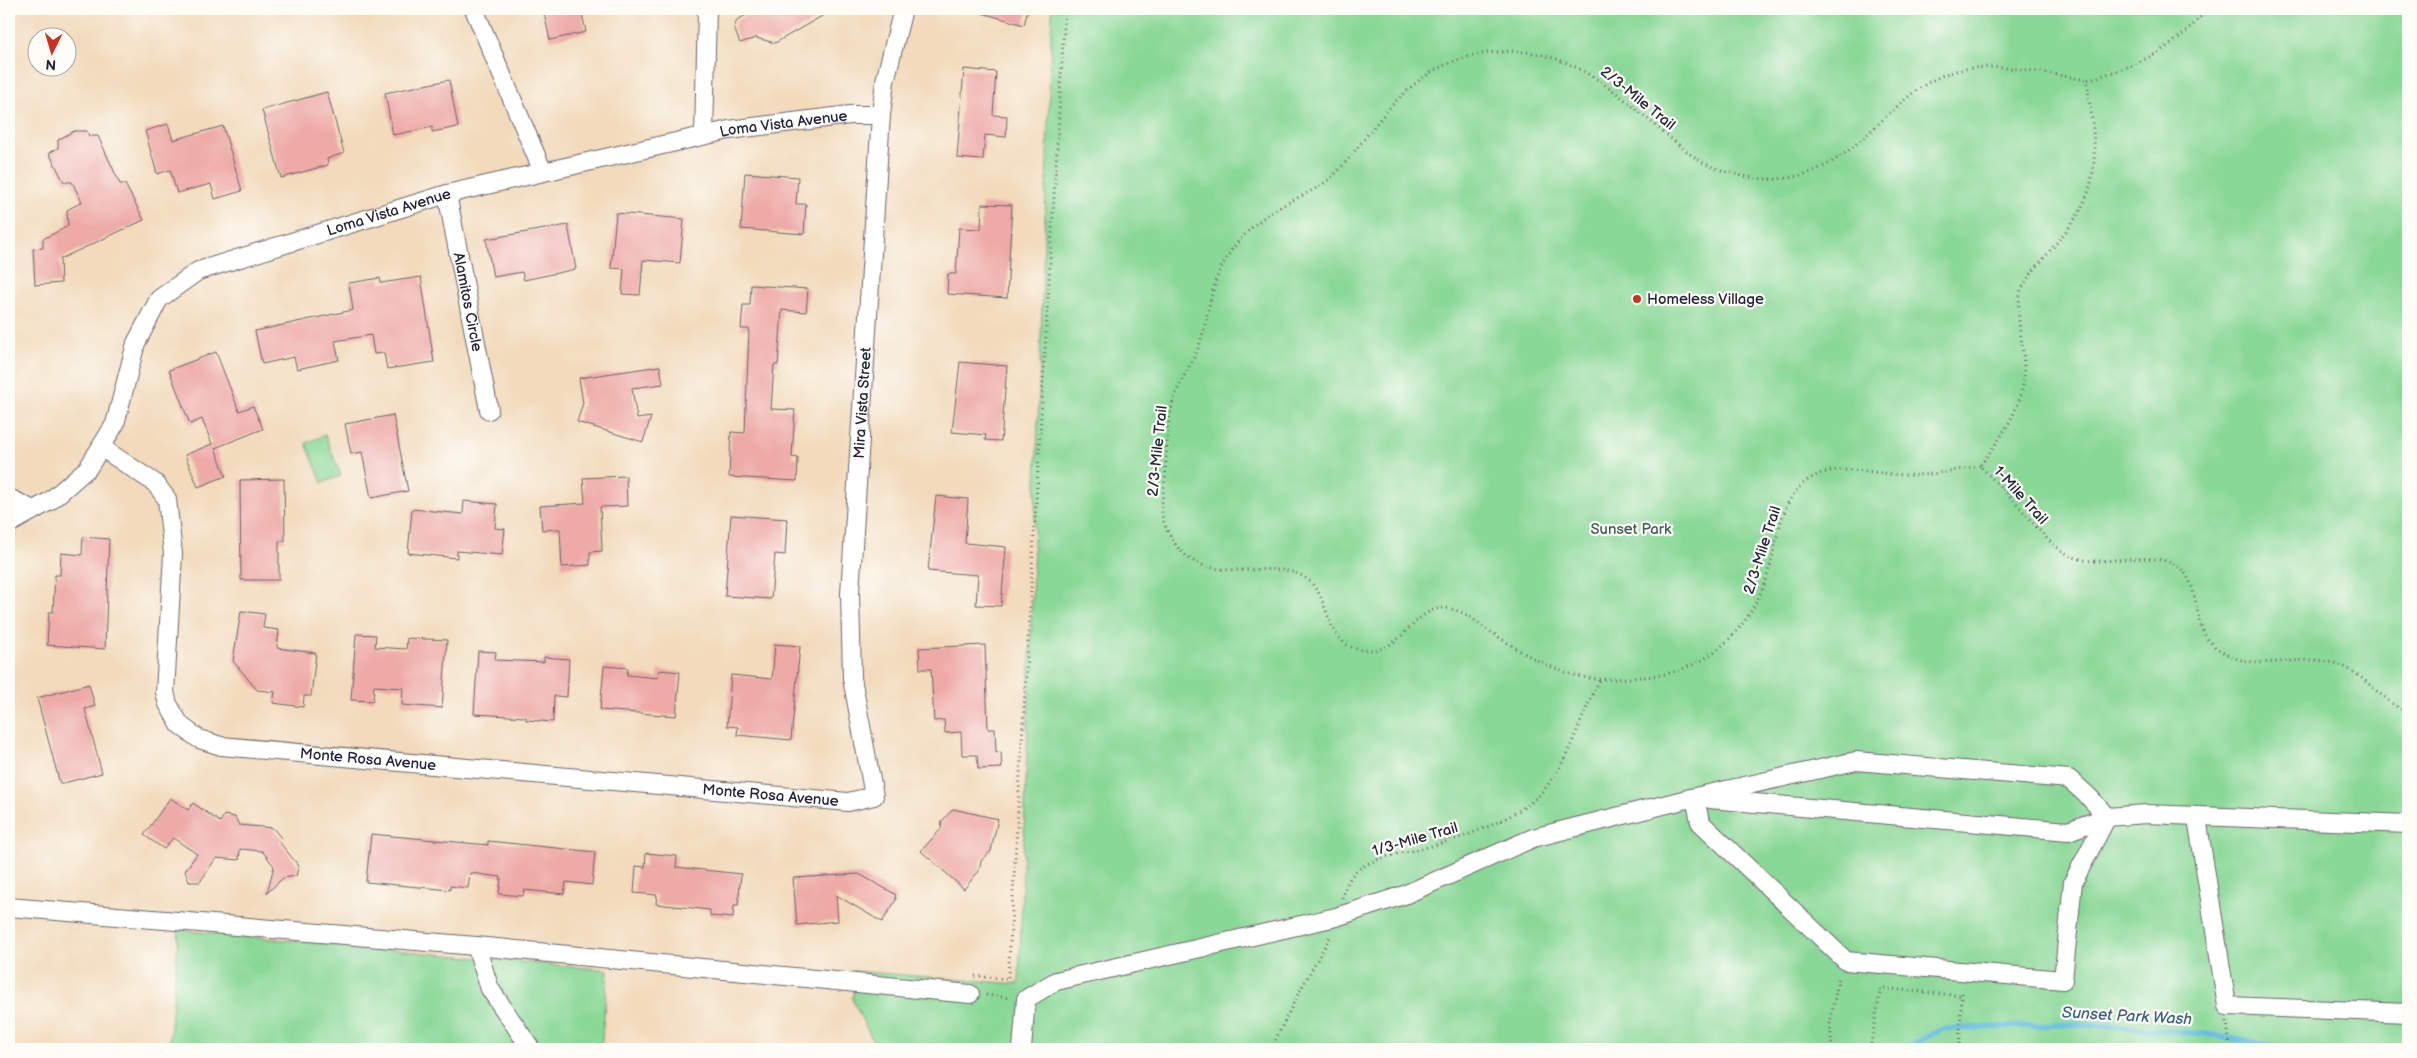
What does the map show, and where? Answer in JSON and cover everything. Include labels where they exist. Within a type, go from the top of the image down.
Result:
[{"type":"street","points":[[474,9],[543,172]]},
{"type":"street","points":[[704,135],[707,9]]},
{"type":"street","name":"Mira Vista Street","points":[[874,796],[852,678],[850,593],[881,115],[885,81],[904,9]]},
{"type":"street","name":"Loma Vista Avenue","points":[[9,524],[50,500],[88,468],[115,424],[136,343],[158,299],[198,271],[447,194],[704,135],[729,130],[850,115],[881,115]]},
{"type":"street","name":"Alamitos Circle","points":[[447,194],[489,410]]},
{"type":"street","name":"Monte Rosa Avenue","points":[[102,448],[155,483],[167,499],[173,554],[165,692],[168,704],[180,725],[199,739],[221,746],[848,802],[874,796]]},
{"type":"street","points":[[9,498],[33,510]]},
{"type":"street","points":[[1022,1049],[1026,999],[1056,981],[1336,917],[1404,895],[1533,838],[1695,797],[1856,761],[2069,779],[2089,797],[2106,818]]},
{"type":"street","points":[[1695,797],[2068,831],[2106,818],[2146,814],[2197,818],[2408,824]]},
{"type":"street","points":[[1695,797],[1700,822],[1846,961],[2063,980],[2073,882],[2106,818]]},
{"type":"street","points":[[2197,818],[2227,1006],[2408,1013]]},
{"type":"street","points":[[9,907],[476,946],[970,994]]},
{"type":"street","points":[[476,946],[490,989],[531,1049]]},
{"type":"path","points":[[969,976],[1008,979],[1065,9]]},
{"type":"path","points":[[2087,80],[2122,70],[2170,46],[2190,30],[2207,9]]},
{"type":"path","name":"2/3-Mile Trail","points":[[1980,466],[1916,475],[1850,470],[1826,471],[1814,476],[1793,493],[1779,530],[1767,579],[1760,598],[1745,623],[1724,646],[1698,664],[1667,674],[1600,680],[1566,672],[1541,662],[1491,632],[1469,616],[1453,609],[1442,608],[1429,612],[1384,649],[1359,650],[1340,639],[1329,623],[1314,587],[1307,579],[1286,571],[1210,568],[1183,553],[1166,528],[1162,514],[1173,401],[1198,350],[1215,282],[1234,248],[1265,216],[1304,196],[1331,177],[1342,167],[1401,94],[1422,76],[1454,59],[1500,51],[1534,53],[1561,60],[1585,71],[1617,92],[1690,154],[1707,164],[1733,174],[1771,179],[1803,175],[1828,166],[1852,148],[1909,98],[1931,82],[1954,71],[1978,68],[2001,69],[2087,80]]},
{"type":"path","name":"1-Mile Trail","points":[[2087,80],[2096,158],[2094,173],[2085,202],[2070,226],[2021,290],[2018,300],[2018,323],[2024,372],[2023,384],[2017,406],[2007,426],[1980,466],[2016,502],[2046,539],[2069,557],[2095,561],[2156,559],[2173,564],[2186,575],[2196,600],[2201,627],[2211,644],[2226,654],[2242,662],[2270,663],[2313,660],[2340,665],[2358,676],[2399,709],[2408,712]]},
{"type":"path","name":"1/3-Mile Trail","points":[[1271,1049],[1332,932],[1345,889],[1355,872],[1380,859],[1467,835],[1522,809],[1540,794],[1558,771],[1572,747],[1590,698],[1600,680]]},
{"type":"path","points":[[1832,1049],[1830,1023],[1839,974]]},
{"type":"path","points":[[1870,1049],[1881,988],[1962,994],[1959,1049]]},
{"type":"path","points":[[970,994],[1026,999]]},
{"type":"path","points":[[2227,1006],[2230,1049]]},
{"type":"green space","name":"Sunset Park","points":[[1052,9],[2408,9],[2408,1049],[877,1049],[853,1001],[853,971],[1019,984]]},
{"type":"green space","points":[[325,435],[341,476],[322,483],[306,443]]},
{"type":"green space","points":[[179,930],[608,970],[601,1049],[169,1049]]},
{"type":"building","points":[[543,9],[581,9],[586,32],[550,40]]},
{"type":"building","points":[[747,9],[834,9],[775,43],[756,38],[740,43],[734,28],[737,20],[750,13]]},
{"type":"building","points":[[982,9],[1028,9],[1024,25],[982,13]]},
{"type":"building","points":[[964,69],[996,72],[993,115],[1007,116],[1006,137],[985,135],[983,160],[957,158]]},
{"type":"building","points":[[449,80],[458,127],[432,132],[432,127],[393,135],[385,93]]},
{"type":"building","points":[[327,92],[344,153],[327,159],[328,165],[281,178],[262,110]]},
{"type":"building","points":[[168,124],[173,140],[223,126],[242,191],[215,199],[211,184],[177,193],[170,170],[157,174],[145,131]]},
{"type":"building","points":[[74,131],[87,131],[89,136],[98,136],[120,184],[125,184],[144,220],[60,259],[61,283],[35,285],[33,249],[43,248],[43,239],[68,226],[67,210],[82,202],[72,182],[64,182],[49,153],[58,148],[58,140]]},
{"type":"building","points":[[745,173],[798,177],[796,204],[806,204],[804,234],[741,229]]},
{"type":"building","points":[[982,204],[1012,205],[1007,298],[947,294],[948,274],[956,274],[959,228],[981,229]]},
{"type":"building","points":[[616,213],[684,219],[680,263],[643,260],[640,295],[622,294],[624,269],[611,268]]},
{"type":"building","points":[[568,225],[576,269],[524,280],[522,272],[493,277],[486,239]]},
{"type":"building","points":[[421,277],[434,362],[387,369],[384,353],[374,354],[371,335],[335,341],[339,360],[297,369],[294,357],[262,364],[255,331],[353,310],[349,283],[380,278],[381,283]]},
{"type":"building","points":[[751,285],[808,289],[806,312],[782,310],[778,365],[774,365],[771,409],[795,410],[792,457],[798,458],[797,481],[729,477],[731,432],[745,433],[749,329],[741,329],[743,305],[750,305]]},
{"type":"building","points":[[216,352],[239,411],[253,406],[263,429],[215,448],[226,476],[198,487],[185,455],[212,444],[202,419],[190,424],[169,370]]},
{"type":"building","points":[[960,362],[1007,366],[1001,441],[985,440],[986,435],[952,432]]},
{"type":"building","points":[[660,366],[663,384],[632,388],[637,419],[651,417],[643,442],[577,422],[583,403],[579,378]]},
{"type":"building","points":[[393,415],[408,491],[371,498],[362,452],[351,454],[345,424]]},
{"type":"building","points":[[626,476],[627,506],[600,507],[602,551],[590,552],[590,565],[562,567],[560,529],[542,530],[540,506],[585,503],[583,478]]},
{"type":"building","points":[[284,479],[285,541],[279,541],[279,580],[241,580],[240,480]]},
{"type":"building","points":[[936,496],[968,499],[965,543],[1006,547],[1001,606],[976,605],[978,575],[928,571]]},
{"type":"building","points":[[464,501],[497,504],[495,528],[505,529],[502,555],[457,551],[457,558],[408,553],[412,509],[463,514]]},
{"type":"building","points":[[731,515],[787,519],[785,555],[775,554],[771,599],[725,596]]},
{"type":"building","points":[[83,537],[109,539],[105,649],[47,645],[49,612],[53,612],[55,575],[60,575],[61,553],[82,555]]},
{"type":"building","points":[[241,611],[265,614],[263,628],[279,630],[277,648],[316,653],[311,696],[304,696],[303,707],[273,703],[275,692],[257,690],[233,661]]},
{"type":"building","points":[[356,634],[376,635],[375,647],[406,649],[407,638],[447,640],[442,708],[402,705],[403,688],[374,686],[373,701],[351,700]]},
{"type":"building","points":[[775,644],[800,646],[791,740],[737,735],[738,727],[727,726],[731,675],[772,679]]},
{"type":"building","points":[[985,645],[988,729],[995,729],[996,753],[1001,752],[1002,768],[978,769],[977,755],[962,755],[961,732],[945,733],[944,720],[934,721],[931,669],[920,669],[919,648]]},
{"type":"building","points":[[478,651],[496,652],[495,660],[544,662],[544,657],[569,659],[567,697],[554,696],[553,722],[526,720],[526,717],[474,714]]},
{"type":"building","points":[[604,666],[628,668],[627,675],[658,678],[659,670],[680,672],[676,716],[600,710]]},
{"type":"building","points":[[89,684],[95,706],[85,709],[102,773],[60,784],[37,698]]},
{"type":"building","points":[[170,798],[188,810],[193,803],[220,822],[224,815],[235,817],[239,825],[273,828],[282,839],[279,842],[299,866],[296,876],[283,878],[267,893],[274,866],[262,851],[240,849],[239,860],[216,858],[200,882],[189,882],[185,871],[197,854],[173,838],[164,849],[144,835]]},
{"type":"building","points":[[953,809],[998,819],[991,851],[981,861],[979,871],[964,889],[921,851],[941,829],[942,821]]},
{"type":"building","points":[[371,834],[488,845],[488,841],[595,852],[592,885],[566,882],[564,894],[524,890],[523,896],[499,894],[501,877],[470,873],[468,888],[450,886],[450,890],[366,882]]},
{"type":"building","points":[[646,853],[677,856],[676,867],[741,874],[738,905],[734,905],[733,918],[710,916],[710,910],[656,904],[657,895],[634,893],[636,866],[645,867]]},
{"type":"building","points":[[859,874],[895,894],[896,900],[882,922],[836,895],[838,921],[797,925],[793,878]]},
{"type":"waterway","name":"Sunset Park Wash","points":[[1905,1049],[1942,1029],[2082,1024],[2206,1034],[2290,1049]]},
{"type":"place","name":"Homeless Village","points":[[1637,299]]}]
